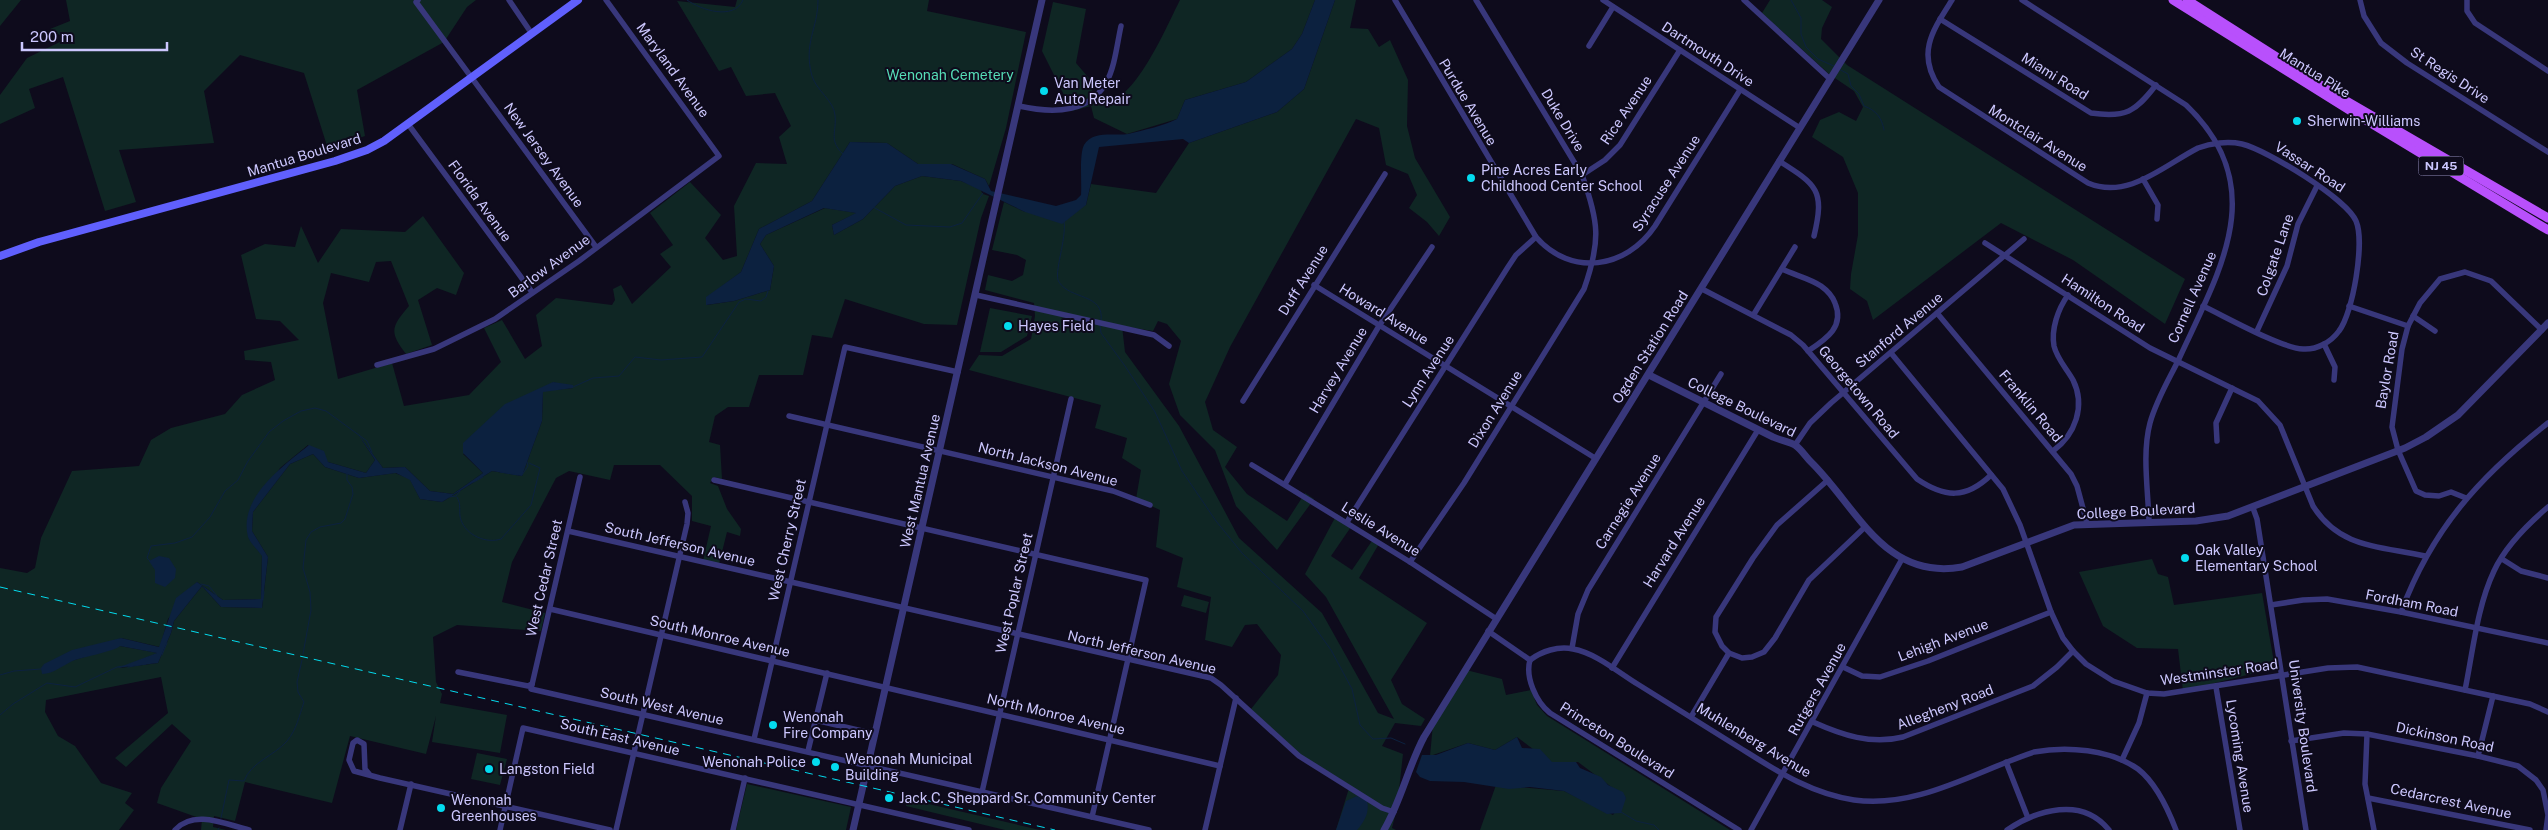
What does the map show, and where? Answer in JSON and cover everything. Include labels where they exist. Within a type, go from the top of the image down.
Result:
[{"type":"main road","name":"Mantua Boulevard","points":[[0,256],[39,242],[353,155],[384,141],[578,0]]},
{"type":"main road","name":"Mantua Pike","points":[[2172,0],[2356,115],[2523,214],[2525,218],[2548,231]]},
{"type":"main road","name":"Mantua Pike","points":[[2187,0],[2341,98],[2548,218]]},
{"type":"street","points":[[510,0],[532,34]]},
{"type":"street","name":"Maryland Avenue","points":[[606,0],[719,156]]},
{"type":"street","name":"West Mantua Avenue","points":[[853,830],[1042,0]]},
{"type":"street","name":"Purdue Avenue","points":[[1394,0],[1536,237],[1546,248],[1562,257],[1593,264]]},
{"type":"street","name":"Duke Drive","points":[[1476,0],[1582,175],[1593,206],[1596,224],[1593,264]]},
{"type":"street","name":"Dartmouth Drive","points":[[1603,0],[1800,128]]},
{"type":"street","points":[[1744,0],[1830,79]]},
{"type":"street","name":"Ogden Station Road","points":[[1384,830],[1394,812],[1416,750],[1441,708],[1595,458],[1649,375],[1879,0]]},
{"type":"street","name":"Montclair Avenue","points":[[1952,0],[1931,35],[1926,57],[1932,78],[1945,93],[2088,183],[2108,189],[2118,189],[2143,179],[2198,148],[2209,143],[2217,144]]},
{"type":"street","name":"Cornell Avenue","points":[[2022,0],[2156,85],[2199,118],[2217,144],[2229,182],[2232,223],[2223,262],[2149,425],[2147,438],[2149,521]]},
{"type":"street","name":"St Regis Drive","points":[[2360,0],[2364,16],[2381,43],[2548,152]]},
{"type":"street","points":[[2467,0],[2467,11],[2475,23],[2548,71]]},
{"type":"street","name":"New Jersey Avenue","points":[[417,1],[596,248]]},
{"type":"street","points":[[1589,46],[1614,7]]},
{"type":"street","name":"Miami Road","points":[[1940,19],[2091,113],[2118,116],[2131,111],[2143,102],[2156,85]]},
{"type":"street","points":[[1019,106],[1043,110],[1068,110],[1096,94],[1107,82],[1121,26]]},
{"type":"street","name":"Rice Avenue","points":[[1582,175],[1614,153],[1680,50]]},
{"type":"street","name":"Syracuse Avenue","points":[[1593,264],[1623,256],[1642,244],[1740,90]]},
{"type":"street","name":"Florida Avenue","points":[[408,124],[532,292]]},
{"type":"street","name":"Vassar Road","points":[[2217,144],[2231,143],[2252,147],[2268,154],[2343,203],[2351,212],[2359,230],[2360,246],[2349,306],[2342,327],[2324,344]]},
{"type":"street","name":"Barlow Avenue","points":[[378,365],[434,349],[496,319],[596,248],[719,156]]},
{"type":"street","points":[[1779,161],[1807,180],[1818,193],[1820,214],[1814,236]]},
{"type":"street","name":"Duff Avenue","points":[[1243,400],[1385,174]]},
{"type":"street","points":[[2143,179],[2158,205],[2157,219]]},
{"type":"street","name":"Colgate Lane","points":[[2257,331],[2287,266],[2298,224],[2317,186]]},
{"type":"street","name":"Lynn Avenue","points":[[1347,522],[1512,261],[1536,237]]},
{"type":"street","name":"Stanford Avenue","points":[[1795,445],[1810,423],[2024,239]]},
{"type":"street","name":"Hamilton Road","points":[[1985,243],[2150,348],[2258,401],[2280,425],[2320,517],[2343,536],[2372,545],[2425,556]]},
{"type":"street","points":[[1754,314],[1796,246]]},
{"type":"street","name":"Harvey Avenue","points":[[1285,484],[1379,326],[1432,247]]},
{"type":"street","name":"Dixon Avenue","points":[[1410,562],[1512,406],[1584,289],[1593,264]]},
{"type":"street","points":[[1782,269],[1819,285],[1831,294],[1836,306],[1839,321],[1834,331],[1808,351]]},
{"type":"street","name":"Baylor Road","points":[[2466,498],[2451,492],[2439,496],[2425,495],[2416,491],[2398,450],[2391,420],[2408,326],[2412,316],[2435,283],[2450,275],[2465,272],[2491,281],[2542,330]]},
{"type":"street","name":"Howard Avenue","points":[[1314,285],[1595,458]]},
{"type":"street","name":"Georgetown Road","points":[[1702,289],[1754,314],[1791,335],[1808,351],[1916,479],[1927,486],[1946,493],[1966,492],[1979,486],[1991,475]]},
{"type":"street","points":[[976,295],[1154,335],[1161,338],[1169,346]]},
{"type":"street","points":[[2052,451],[2068,437],[2076,422],[2078,408],[2077,390],[2054,346],[2056,319],[2068,295]]},
{"type":"street","points":[[2203,306],[2295,348],[2312,349],[2324,344],[2335,367],[2334,380]]},
{"type":"street","points":[[2349,306],[2408,326]]},
{"type":"street","name":"Franklin Road","points":[[1937,314],[2071,474],[2077,486],[2087,523]]},
{"type":"street","points":[[2412,316],[2436,331]]},
{"type":"street","name":"College Boulevard","points":[[1649,375],[1758,430],[1795,445],[1888,550],[1902,559],[1924,567],[1951,569],[1976,562],[2074,525],[2216,519],[2253,508],[2398,450],[2426,438],[2458,415],[2548,323]]},
{"type":"street","name":"West Cherry Street","points":[[754,739],[845,347],[958,372]]},
{"type":"street","name":"Westminster Road","points":[[1891,353],[1991,475],[2011,503],[2051,612],[2063,638],[2073,650],[2099,673],[2128,688],[2148,693],[2164,694],[2340,667],[2357,667],[2530,704],[2548,712]]},
{"type":"street","name":"Carnegie Avenue","points":[[1572,648],[1578,614],[1588,590],[1721,374]]},
{"type":"street","points":[[2217,441],[2216,423],[2232,388]]},
{"type":"street","name":"West Poplar Street","points":[[982,792],[1071,399]]},
{"type":"street","name":"North Jackson Avenue","points":[[789,416],[1113,491],[1150,505]]},
{"type":"street","points":[[2402,612],[2425,556],[2466,498],[2512,450],[2548,423]]},
{"type":"street","name":"Harvard Avenue","points":[[1612,668],[1758,430]]},
{"type":"street","name":"Leslie Avenue","points":[[1252,465],[1347,522],[1496,618]]},
{"type":"street","name":"West Cedar Street","points":[[532,684],[580,477]]},
{"type":"street","points":[[714,480],[922,530],[1146,580],[1092,817]]},
{"type":"street","points":[[1828,480],[1769,533],[1716,617],[1715,632],[1722,646],[1729,653],[1742,658],[1752,657],[1764,652],[1775,638],[1809,580],[1866,527]]},
{"type":"street","points":[[616,830],[679,556],[688,513],[685,502]]},
{"type":"street","points":[[2465,690],[2483,600],[2494,570],[2533,520],[2548,507]]},
{"type":"street","name":"University Boulevard","points":[[2253,508],[2257,518],[2283,675],[2291,741],[2306,830]]},
{"type":"street","name":"South Jefferson Avenue","points":[[568,531],[904,608]]},
{"type":"street","name":"Rutgers Avenue","points":[[1751,830],[1784,776],[1902,559]]},
{"type":"street","points":[[2502,559],[2521,571],[2548,578]]},
{"type":"street","name":"Fordham Road","points":[[2271,605],[2303,600],[2327,599],[2402,612],[2548,643]]},
{"type":"street","name":"North Jefferson Avenue","points":[[904,608],[1211,678],[1236,698],[1299,756],[1382,808],[1394,812]]},
{"type":"street","name":"South Monroe Avenue","points":[[550,609],[886,686]]},
{"type":"street","name":"Lehigh Avenue","points":[[1843,667],[1862,676],[1880,677],[1928,661],[2051,612]]},
{"type":"street","points":[[1488,631],[1530,660],[1539,653],[1572,648]]},
{"type":"street","name":"Muhlenberg Avenue","points":[[1572,648],[1612,668],[1784,776],[1830,796],[1878,802],[1926,793],[2034,752],[2063,749],[2092,752],[2122,760],[2138,769],[2159,794],[2176,830]]},
{"type":"street","name":"Allegheny Road","points":[[1813,722],[1836,733],[1860,738],[1888,741],[1903,737],[2033,686],[2057,667],[2073,650]]},
{"type":"street","points":[[1691,718],[1729,653]]},
{"type":"street","name":"Princeton Boulevard","points":[[1530,660],[1529,678],[1541,704],[1552,715],[1740,830]]},
{"type":"street","name":"South West Avenue","points":[[458,672],[528,686],[532,684],[531,689],[1148,830]]},
{"type":"street","points":[[808,752],[827,673]]},
{"type":"street","name":"North Monroe Avenue","points":[[886,686],[1220,766]]},
{"type":"street","name":"Lycoming Avenue","points":[[2216,686],[2240,830]]},
{"type":"street","points":[[2122,760],[2139,723],[2148,693]]},
{"type":"street","points":[[2478,756],[2492,696]]},
{"type":"street","points":[[1205,830],[1236,698]]},
{"type":"street","points":[[816,720],[874,734]]},
{"type":"street","name":"South East Avenue","points":[[506,807],[523,728],[969,830]]},
{"type":"street","name":"Dickinson Road","points":[[2291,741],[2344,733],[2367,734],[2518,766],[2536,780],[2546,800],[2548,815],[2546,830]]},
{"type":"street","points":[[2367,734],[2365,784],[2374,830]]},
{"type":"street","points":[[370,775],[365,768],[364,744],[357,740],[351,749],[351,766],[354,771],[370,775],[410,784],[506,807],[610,830]]},
{"type":"street","points":[[2006,762],[2028,818]]},
{"type":"street","points":[[733,830],[745,778]]},
{"type":"street","points":[[400,830],[410,784]]},
{"type":"street","name":"Cedarcrest Avenue","points":[[2368,798],[2530,830]]},
{"type":"street","points":[[500,830],[506,807]]},
{"type":"street","points":[[2007,830],[2028,818],[2067,808],[2093,816],[2108,830]]},
{"type":"street","points":[[174,830],[190,819],[215,822],[248,830]]},
{"type":"green space","points":[[0,0],[21,0],[0,26]]},
{"type":"green space","points":[[66,0],[476,0],[467,7],[444,42],[357,90],[365,136],[328,149],[304,73],[240,55],[204,91],[214,143],[119,150],[136,202],[105,211],[63,77],[29,89],[35,108],[0,124],[0,95],[27,58],[66,39],[50,29],[70,21]]},
{"type":"green space","name":"Wenonah Cemetery","points":[[737,0],[929,0],[927,11],[1026,32],[1006,128],[989,186],[985,179],[952,164],[918,164],[887,143],[850,142],[812,201],[759,229],[741,272],[706,298],[707,305],[734,301],[770,290],[774,266],[760,244],[766,235],[825,208],[857,213],[832,225],[834,235],[863,219],[895,186],[922,176],[961,181],[980,189],[983,194],[989,196],[981,218],[957,325],[924,324],[845,299],[832,338],[812,335],[803,375],[759,375],[749,407],[728,407],[715,416],[709,442],[720,445],[722,479],[714,477],[710,483],[718,486],[727,509],[741,529],[740,536],[727,532],[719,564],[703,561],[711,526],[692,521],[692,496],[660,465],[614,465],[610,480],[569,471],[556,478],[512,562],[502,602],[545,613],[541,631],[457,625],[433,637],[436,682],[442,694],[440,703],[507,715],[500,753],[432,742],[436,716],[426,754],[350,736],[332,803],[245,782],[235,821],[214,816],[213,827],[226,830],[201,830],[202,819],[157,803],[161,788],[191,741],[172,724],[126,767],[115,758],[168,713],[161,677],[46,700],[45,712],[58,736],[75,746],[101,783],[132,793],[125,803],[134,810],[119,830],[0,830],[0,568],[27,573],[35,568],[41,538],[72,471],[139,466],[151,440],[171,428],[225,414],[242,395],[275,380],[271,362],[245,360],[244,351],[299,340],[280,321],[256,319],[241,255],[265,244],[295,247],[301,226],[318,263],[341,229],[405,232],[423,216],[464,273],[456,295],[437,288],[418,300],[432,345],[406,354],[397,340],[394,330],[399,319],[409,306],[391,261],[376,262],[369,282],[331,273],[323,303],[338,379],[392,363],[404,406],[469,395],[501,362],[484,328],[502,320],[525,359],[542,346],[536,315],[556,298],[612,305],[615,300],[613,289],[621,285],[632,304],[671,267],[660,254],[673,245],[650,213],[690,182],[721,215],[705,238],[723,260],[737,256],[734,206],[756,163],[787,164],[779,137],[791,126],[775,93],[746,96],[731,67],[719,71],[677,1],[735,7]],"holes":[[[553,382],[573,388],[543,391],[542,421],[522,476],[492,471],[442,502],[420,499],[410,479],[395,473],[359,478],[325,467],[313,454],[290,464],[253,512],[252,531],[268,557],[262,608],[221,607],[202,586],[174,621],[158,663],[120,668],[158,653],[120,646],[42,670],[121,638],[160,647],[168,619],[197,582],[223,600],[261,599],[262,555],[249,539],[247,521],[280,468],[308,445],[328,462],[366,473],[375,460],[362,440],[383,468],[405,467],[430,491],[453,494],[483,473],[463,454]]]},
{"type":"green space","points":[[1180,0],[1315,0],[1302,34],[1292,49],[1246,82],[1185,100],[1177,119],[1127,134],[1094,118],[1091,106],[1072,111],[1042,51],[1053,2],[1086,9],[1076,63],[1094,84],[1090,96],[1105,101],[1116,98],[1128,89],[1139,76],[1159,43]]},
{"type":"green space","points":[[1335,0],[1356,0],[1350,28],[1368,29],[1379,47],[1390,40],[1408,80],[1407,126],[1415,158],[1450,217],[1439,236],[1427,222],[1409,208],[1417,195],[1408,174],[1386,165],[1379,128],[1356,119],[1230,347],[1205,402],[1213,430],[1237,447],[1225,467],[1247,494],[1287,521],[1305,493],[1314,499],[1277,550],[1236,506],[1215,450],[1180,415],[1169,384],[1181,341],[1167,324],[1158,321],[1153,331],[1122,326],[1125,352],[1179,426],[1239,538],[1322,613],[1378,713],[1394,719],[1326,597],[1305,574],[1337,514],[1353,524],[1331,556],[1352,570],[1374,538],[1380,542],[1359,578],[1427,623],[1391,680],[1402,704],[1425,719],[1421,726],[1395,723],[1382,746],[1403,754],[1397,808],[1392,828],[1396,830],[1336,830],[1350,785],[1294,751],[1251,709],[1278,675],[1281,655],[1257,624],[1245,625],[1232,647],[1205,640],[1211,597],[1177,587],[1183,558],[1156,547],[1160,510],[1136,499],[1141,470],[1122,458],[1127,438],[1095,428],[1101,405],[969,370],[979,355],[1002,356],[1031,339],[1035,316],[1034,303],[985,290],[988,275],[1012,281],[1023,275],[1026,260],[1017,255],[992,250],[1004,202],[1025,212],[1086,205],[1091,184],[1156,193],[1189,143],[1277,112],[1304,89]]},
{"type":"green space","points":[[1770,0],[1822,0],[1832,7],[1822,28],[1821,39],[1847,65],[2185,279],[2165,324],[2073,260],[2001,223],[1873,320],[1867,301],[1850,289],[1858,235],[1858,193],[1843,157],[1812,137],[1820,120],[1839,112],[1856,121],[1863,107],[1854,91],[1829,74],[1762,13]]},
{"type":"green space","name":"Hayes Field","points":[[990,308],[1032,316],[1027,336],[1001,352],[980,352]]},
{"type":"green space","points":[[2152,559],[2158,574],[2168,577],[2174,605],[2262,593],[2275,668],[2183,691],[2178,649],[2137,648],[2103,626],[2079,572]]},
{"type":"green space","points":[[1184,595],[1209,602],[1206,613],[1181,606]]},
{"type":"green space","points":[[1466,670],[1502,679],[1506,695],[1531,690],[1537,705],[1547,716],[1730,830],[1480,830],[1496,785],[1564,791],[1613,815],[1626,798],[1578,762],[1550,762],[1517,737],[1495,750],[1468,743],[1430,756],[1433,724]]},
{"type":"green space","name":"Langston Field","points":[[477,753],[507,759],[500,785],[471,779]]},
{"type":"green space","points":[[747,784],[851,807],[846,830],[736,830]]},
{"type":"green space","points":[[907,799],[1040,830],[1005,830],[906,806]]},
{"type":"water","points":[[1315,0],[1335,0],[1304,89],[1277,112],[1189,143],[1183,139],[1099,147],[1086,205],[1062,224],[1025,212],[961,181],[922,176],[895,186],[863,219],[834,235],[832,225],[856,213],[824,208],[766,235],[760,244],[774,266],[770,290],[734,301],[706,305],[706,297],[741,272],[759,229],[812,201],[850,142],[887,143],[918,164],[951,164],[985,179],[991,191],[1056,206],[1076,200],[1081,195],[1082,149],[1088,140],[1098,135],[1128,134],[1166,124],[1177,119],[1185,100],[1246,82],[1292,49],[1302,34]]},
{"type":"water","points":[[553,382],[573,385],[573,388],[543,392],[542,421],[522,476],[492,471],[442,502],[420,499],[410,480],[396,473],[359,478],[325,467],[313,454],[290,464],[253,512],[252,531],[268,557],[262,608],[221,607],[202,586],[174,621],[158,663],[117,668],[157,653],[120,646],[106,652],[75,660],[55,671],[42,674],[41,668],[44,664],[72,650],[121,638],[159,647],[176,598],[197,582],[223,600],[261,599],[262,556],[248,537],[247,523],[250,509],[256,496],[265,484],[309,445],[324,451],[328,462],[366,473],[375,460],[356,431],[383,468],[405,467],[430,491],[453,494],[483,473],[463,453],[463,443],[505,404]]},
{"type":"water","points":[[159,556],[169,558],[176,569],[175,578],[165,587],[155,583],[155,570],[149,561]]},
{"type":"water","points":[[1517,737],[1522,748],[1540,749],[1552,762],[1576,762],[1580,768],[1601,777],[1608,785],[1623,792],[1626,798],[1621,813],[1607,814],[1564,791],[1530,787],[1509,789],[1464,782],[1430,781],[1420,777],[1416,772],[1422,755],[1436,755],[1468,743],[1495,750]]},
{"type":"water","points":[[1357,796],[1367,801],[1368,805],[1366,817],[1362,824],[1357,830],[1336,830],[1346,801]]},
{"type":"waterway","points":[[687,0],[700,7],[717,12],[732,10],[739,6],[743,0]]},
{"type":"waterway","points":[[818,0],[810,45],[810,64],[814,81],[834,110],[834,140],[838,149],[843,154]]},
{"type":"waterway","points":[[1791,0],[1801,18],[1801,34],[1806,47],[1818,59],[1836,67]]},
{"type":"waterway","points":[[1839,69],[1848,74],[1851,86],[1859,94],[1864,106],[1878,115],[1884,130]]},
{"type":"waterway","points":[[873,207],[906,225],[950,227],[962,223],[983,193]]},
{"type":"waterway","points":[[1064,221],[1064,237],[1058,272],[1059,282],[1064,288],[1092,301],[1098,306],[1101,312],[1101,321]]},
{"type":"waterway","points":[[573,387],[593,378],[619,376],[635,357],[661,360],[702,357],[739,302],[746,299],[761,301],[766,297],[768,291]]},
{"type":"waterway","points":[[1100,325],[1101,333],[1155,412],[1182,471],[1216,521],[1242,553],[1303,611],[1331,650],[1352,689],[1360,725],[1373,739],[1391,738],[1405,744]]},
{"type":"waterway","points":[[150,561],[147,558],[151,546],[175,543],[192,537],[210,517],[225,491],[238,480],[248,461],[269,432],[283,421],[301,411],[315,408],[326,411],[367,441],[372,452]]},
{"type":"waterway","points":[[522,475],[528,466],[527,462]]},
{"type":"waterway","points":[[457,497],[461,520],[467,530],[483,539],[501,539],[531,505],[540,468],[529,463]]},
{"type":"waterway","points":[[500,472],[518,475]]},
{"type":"waterway","points":[[303,654],[311,610],[310,592],[303,568],[306,540],[311,532],[320,527],[341,523],[345,519],[353,494],[352,487],[347,480],[347,473]]},
{"type":"waterway","points":[[474,482],[483,477]]},
{"type":"waterway","points":[[449,497],[456,496],[460,491]]},
{"type":"waterway","points":[[201,584],[209,586],[217,596]]},
{"type":"waterway","points":[[263,600],[264,592]]},
{"type":"waterway","points":[[162,655],[167,643]]},
{"type":"waterway","points":[[221,818],[229,780],[244,781],[247,774],[257,764],[282,746],[293,732],[304,702],[298,692],[297,682],[302,660]]},
{"type":"waterway","points":[[128,667],[146,664]]},
{"type":"waterway","points":[[0,715],[13,704],[47,683],[75,687],[117,667],[124,666]]},
{"type":"waterway","points":[[0,675],[14,671],[41,669]]},
{"type":"waterway","points":[[1621,812],[1636,821],[1654,825],[1659,830]]},
{"type":"railway","points":[[0,587],[1055,830]]},
{"type":"place","name":"Van Meter Auto Repair","points":[[1044,91]]},
{"type":"place","name":"Sherwin-Williams","points":[[2297,121]]},
{"type":"place","name":"Pine Acres Early Childhood Center School","points":[[1471,178]]},
{"type":"place","name":"Hayes Field","points":[[1008,326]]},
{"type":"place","name":"Oak Valley Elementary School","points":[[2185,558]]},
{"type":"place","name":"Wenonah Fire Company","points":[[773,725]]},
{"type":"place","name":"Wenonah Police","points":[[816,762]]},
{"type":"place","name":"Wenonah Municipal Building","points":[[835,767]]},
{"type":"place","name":"Langston Field","points":[[489,769]]},
{"type":"place","name":"Jack C. Sheppard Sr. Community Center","points":[[889,798]]},
{"type":"place","name":"Wenonah Greenhouses","points":[[441,808]]}]
